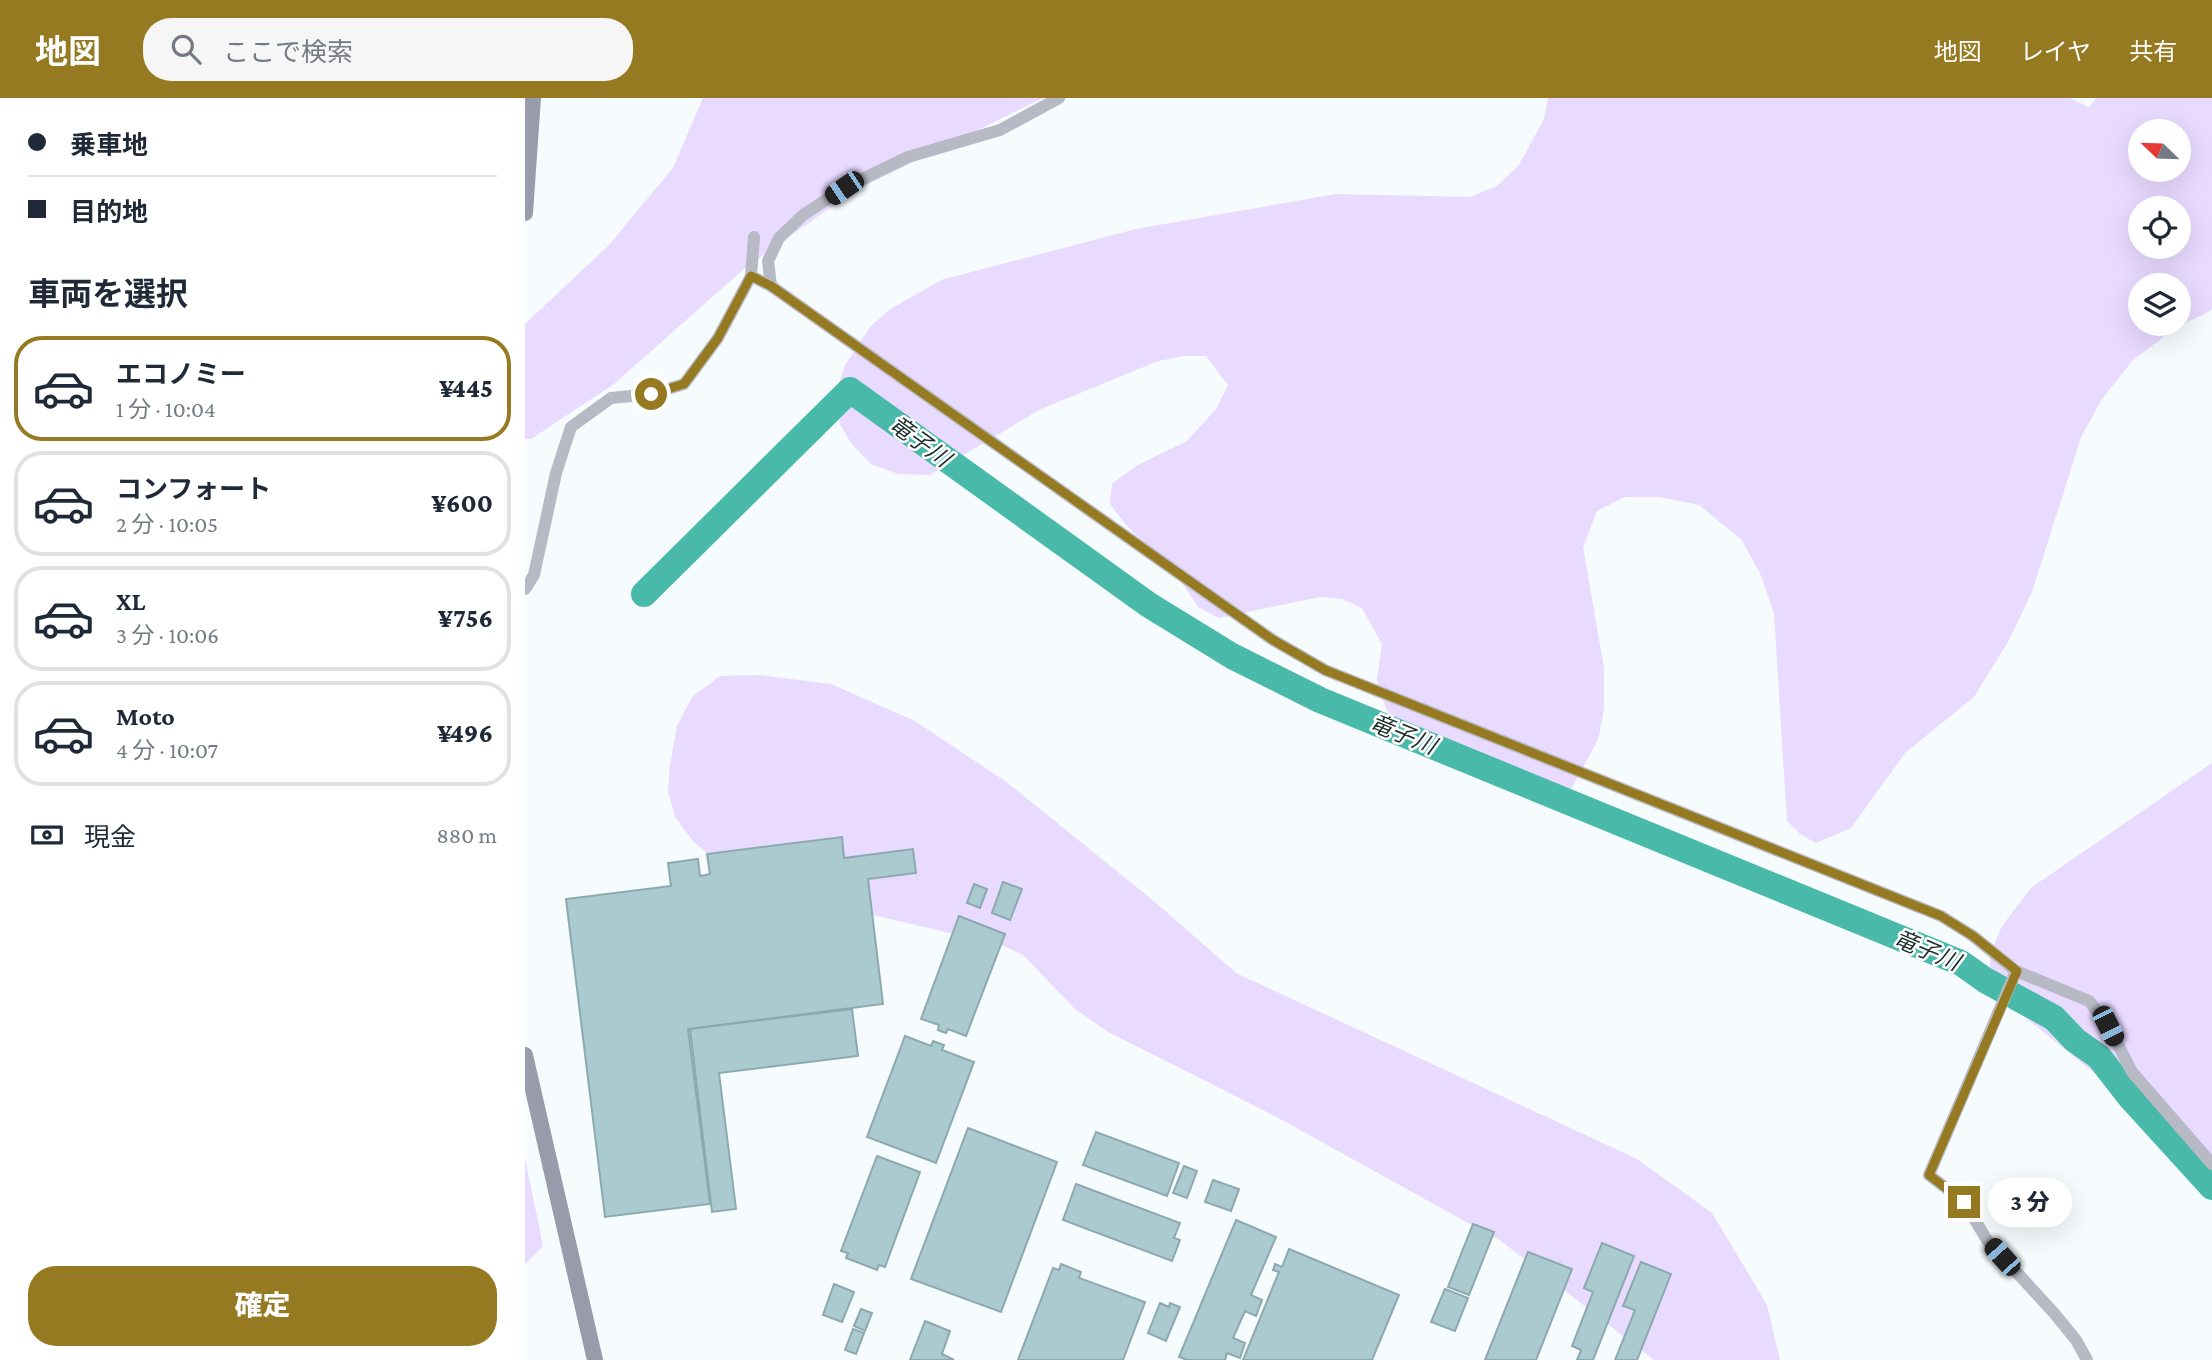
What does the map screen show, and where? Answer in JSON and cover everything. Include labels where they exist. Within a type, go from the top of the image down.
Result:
[{"type":"street","points":[[771,286],[768,261],[779,238],[803,215],[844,188],[908,157],[1000,130],[1059,98]]},
{"type":"street","points":[[525,213],[530,103]]},
{"type":"street","points":[[525,589],[534,575],[557,472],[571,427],[611,398],[651,394],[684,384],[718,338],[751,276],[754,237]]},
{"type":"street","points":[[751,276],[771,286],[1273,640],[1325,670],[1941,916],[1973,936],[2017,971],[2088,1001],[2108,1026],[2132,1072],[2212,1164]]},
{"type":"street","points":[[2017,971],[1929,1175],[1964,1202],[1987,1240],[2055,1313],[2088,1360]]},
{"type":"street","points":[[525,1055],[595,1360]]},
{"type":"shaded area","points":[[703,98],[1043,98],[852,192],[745,268],[614,384],[531,439],[525,439],[525,324],[609,245],[673,168]]},
{"type":"shaded area","points":[[1548,98],[2070,98],[2089,107],[2096,98],[2212,98],[2212,310],[2191,320],[2191,273],[2128,273],[2128,336],[2165,336],[2132,361],[2102,399],[2081,437],[2032,592],[2009,640],[1974,697],[1905,753],[1851,828],[1816,843],[1800,834],[1787,821],[1774,613],[1760,573],[1741,539],[1699,505],[1660,497],[1625,497],[1597,511],[1583,547],[1604,668],[1604,709],[1598,740],[1570,791],[1516,789],[1466,770],[1425,750],[1405,735],[1386,709],[1377,679],[1382,644],[1362,608],[1342,599],[1320,597],[1219,618],[1198,607],[1175,572],[1127,526],[1110,504],[1112,484],[1136,466],[1187,441],[1216,409],[1228,385],[1206,356],[1184,356],[1158,361],[1041,409],[930,475],[898,474],[871,464],[851,443],[840,424],[834,399],[845,365],[871,326],[889,310],[941,280],[1136,229],[1336,194],[1470,197],[1497,186],[1519,165],[1544,119]]},
{"type":"shaded area","points":[[757,675],[831,684],[915,721],[1005,781],[1155,902],[1236,973],[1637,1159],[1712,1213],[1767,1305],[1780,1360],[1654,1360],[1501,1241],[1273,1115],[1108,1032],[1074,1008],[1023,955],[988,939],[950,933],[801,898],[734,875],[693,841],[675,817],[668,791],[670,765],[677,726],[692,697],[720,676]]},
{"type":"shaded area","points":[[2212,763],[2212,1179],[2198,1169],[2119,1093],[2001,998],[1989,972],[1991,952],[2002,926],[2031,888]]},
{"type":"shaded area","points":[[525,1158],[543,1246],[525,1264]]},
{"type":"building","points":[[842,837],[844,858],[913,849],[916,873],[868,879],[883,1004],[688,1029],[710,1204],[605,1217],[566,899],[671,886],[668,863],[698,859],[700,876],[710,874],[707,854]]},
{"type":"building","points":[[1003,882],[1022,889],[1010,920],[992,913]]},
{"type":"building","points":[[974,884],[987,889],[980,908],[967,903]]},
{"type":"building","points":[[959,916],[1005,934],[966,1036],[948,1029],[946,1033],[938,1030],[939,1025],[921,1019]]},
{"type":"building","points":[[852,1009],[858,1056],[719,1073],[736,1209],[712,1212],[690,1029]]},
{"type":"building","points":[[905,1036],[931,1046],[933,1041],[944,1045],[942,1050],[974,1062],[936,1163],[867,1137]]},
{"type":"building","points":[[968,1128],[1057,1162],[1001,1312],[911,1279]]},
{"type":"building","points":[[1096,1132],[1179,1163],[1167,1196],[1083,1165]]},
{"type":"building","points":[[877,1156],[920,1172],[885,1267],[879,1265],[877,1270],[846,1258],[848,1253],[841,1251]]},
{"type":"building","points":[[1184,1166],[1197,1171],[1187,1198],[1173,1193]]},
{"type":"building","points":[[1213,1180],[1239,1189],[1231,1211],[1205,1202]]},
{"type":"building","points":[[1076,1184],[1180,1223],[1174,1238],[1180,1240],[1172,1261],[1063,1220]]},
{"type":"building","points":[[1236,1220],[1276,1237],[1251,1295],[1262,1300],[1256,1316],[1245,1311],[1233,1338],[1245,1343],[1240,1358],[1227,1353],[1225,1360],[1187,1360],[1179,1357]]},
{"type":"building","points":[[1473,1224],[1494,1232],[1469,1295],[1448,1287]]},
{"type":"building","points":[[1602,1243],[1634,1256],[1593,1360],[1577,1360],[1581,1350],[1572,1346],[1593,1292],[1584,1288]]},
{"type":"building","points":[[1289,1249],[1399,1295],[1372,1360],[1243,1360],[1279,1272],[1273,1270],[1275,1264],[1282,1267]]},
{"type":"building","points":[[1528,1252],[1572,1269],[1536,1360],[1485,1360]]},
{"type":"building","points":[[1641,1262],[1671,1274],[1637,1360],[1615,1360],[1635,1310],[1623,1306]]},
{"type":"building","points":[[1061,1264],[1081,1272],[1079,1278],[1145,1302],[1123,1360],[1018,1360],[1053,1268],[1059,1270]]},
{"type":"building","points":[[834,1284],[854,1292],[842,1322],[823,1315]]},
{"type":"building","points":[[1445,1289],[1468,1298],[1455,1331],[1431,1322]]},
{"type":"building","points":[[1160,1303],[1169,1307],[1170,1303],[1180,1307],[1166,1341],[1148,1333]]},
{"type":"building","points":[[861,1309],[872,1313],[865,1331],[854,1326]]},
{"type":"building","points":[[925,1321],[950,1331],[942,1354],[954,1360],[910,1360]]},
{"type":"building","points":[[853,1329],[864,1333],[856,1354],[845,1350]]},
{"type":"waterway","name":"竜子川","points":[[644,594],[850,390],[1149,605],[1232,656],[1320,700],[1961,963],[1985,980],[2054,1018],[2075,1040],[2099,1057],[2130,1097],[2212,1187]]},
{"type":"route","points":[[651,394],[684,384],[718,338],[751,276],[771,286],[1273,640],[1325,670],[1941,916],[1973,936],[2017,971],[1929,1175],[1964,1202]]}]
